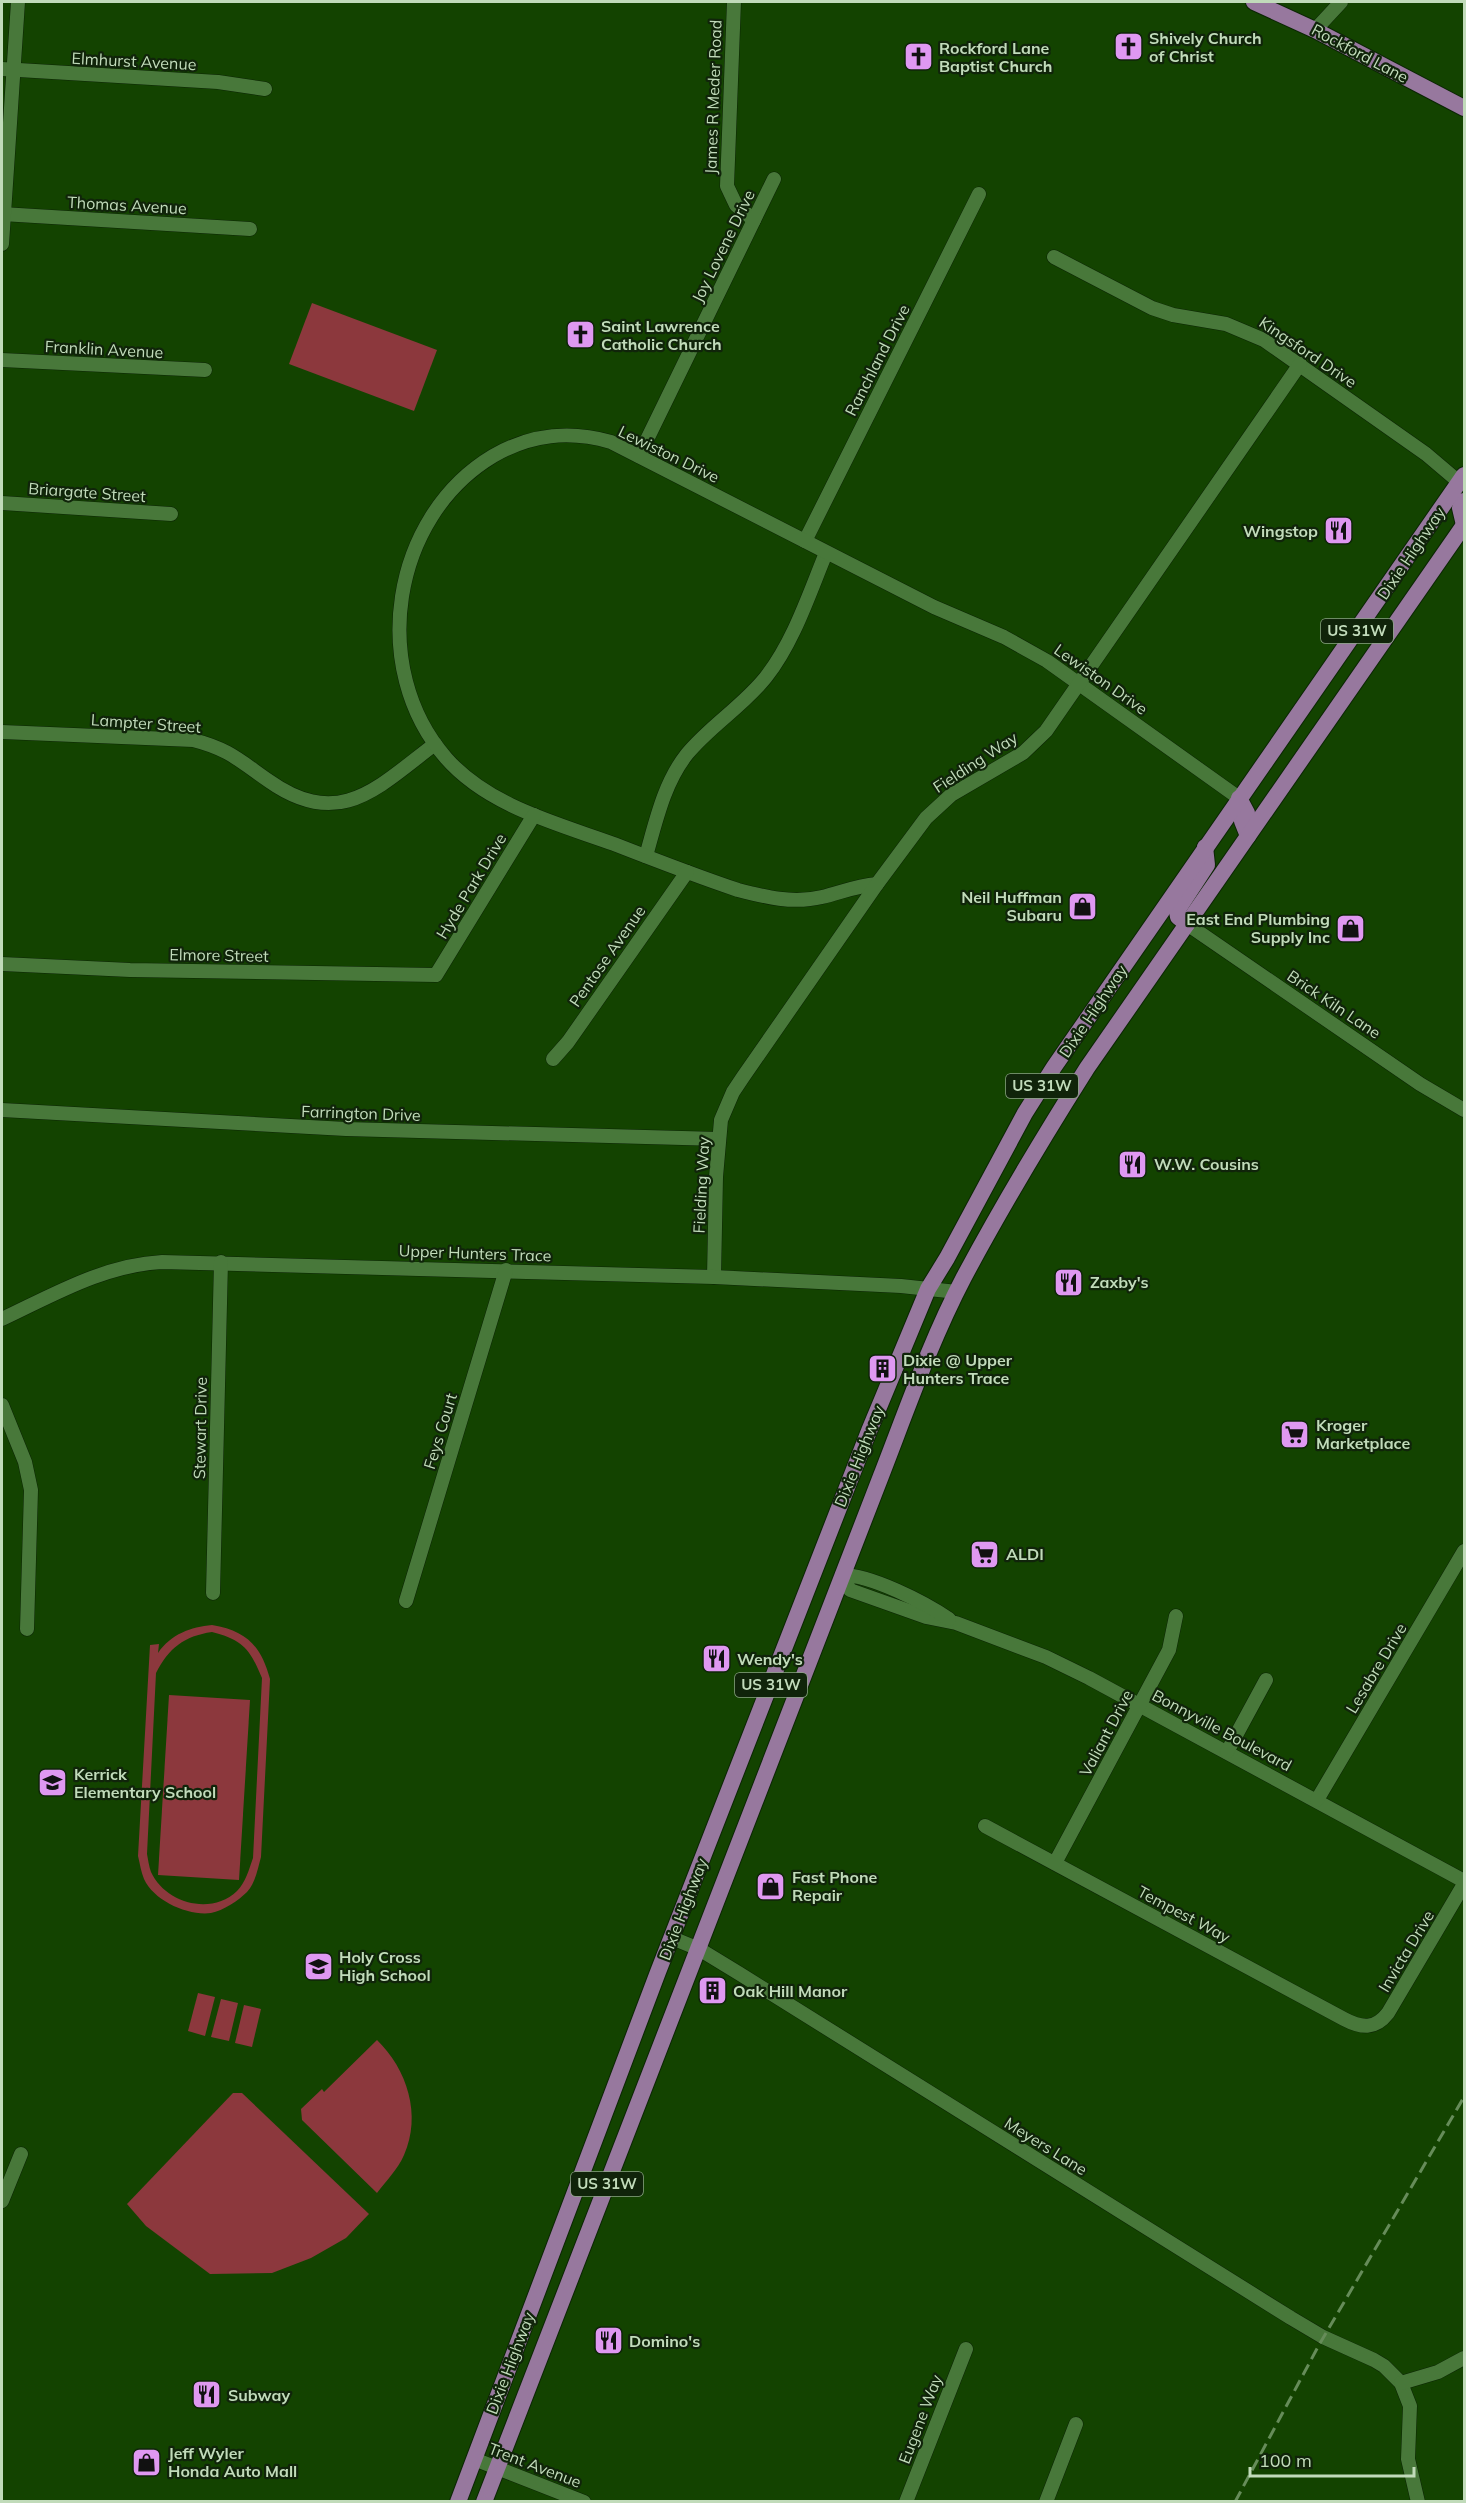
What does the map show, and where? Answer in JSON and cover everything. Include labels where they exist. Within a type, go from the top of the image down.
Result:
[{"type":"main road","name":"Rockford Lane","points":[[1254,2],[1315,30],[1464,108]]},
{"type":"main road","name":"Dixie Highway","points":[[458,2502],[672,1938],[837,1514],[928,1288],[947,1258],[1025,1113],[1239,798],[1463,482]]},
{"type":"main road","points":[[1464,501],[1460,508],[1464,525]]},
{"type":"main road","name":"Dixie Highway","points":[[484,2502],[842,1575],[925,1364],[957,1292],[1046,1133],[1088,1068],[1464,525]]},
{"type":"main road","points":[[1239,798],[1247,813],[1242,821],[1248,836]]},
{"type":"main road","points":[[1186,924],[1178,917],[1177,911],[1207,865],[1206,847]]},
{"type":"main road","points":[[837,1514],[828,1556],[833,1568],[842,1575]]},
{"type":"street","points":[[2,244],[7,70],[18,2]]},
{"type":"street","name":"James R Meder Road","points":[[734,2],[727,186],[736,205],[754,220]]},
{"type":"street","points":[[1315,30],[1341,2]]},
{"type":"street","name":"Elmhurst Avenue","points":[[7,70],[218,82],[265,89]]},
{"type":"street","name":"Joy Lovene Drive","points":[[639,456],[774,179]]},
{"type":"street","name":"Ranchland Drive","points":[[805,541],[979,194]]},
{"type":"street","name":"Thomas Avenue","points":[[2,214],[250,229]]},
{"type":"street","name":"Kingsford Drive","points":[[1054,257],[1152,308],[1173,315],[1240,328],[1264,340],[1463,482]]},
{"type":"street","name":"Franklin Avenue","points":[[2,360],[205,370]]},
{"type":"street","name":"Fielding Way","points":[[714,1277],[719,1139],[721,1120],[733,1092],[877,884],[926,818],[939,804],[963,787],[1008,764],[1046,731],[1300,364]]},
{"type":"street","name":"Lewiston Drive","points":[[877,884],[850,887],[822,897],[794,900],[767,898],[738,890],[534,815],[498,799],[476,785],[447,759],[435,744],[410,696],[403,673],[400,650],[401,606],[407,571],[418,541],[434,513],[450,492],[472,471],[502,451],[533,439],[564,435],[592,437],[611,442],[934,608],[1021,646],[1079,684],[1239,798]]},
{"type":"street","name":"Briargate Street","points":[[2,503],[171,514]]},
{"type":"street","points":[[646,856],[658,811],[673,775],[696,744],[766,677],[783,651],[826,553]]},
{"type":"street","name":"Lampter Street","points":[[2,732],[193,740],[216,746],[233,754],[295,797],[330,804],[346,802],[366,793],[435,744]]},
{"type":"street","name":"Hyde Park Drive","points":[[436,975],[534,815]]},
{"type":"street","name":"Pentose Avenue","points":[[554,1059],[687,872]]},
{"type":"street","name":"Brick Kiln Lane","points":[[1186,924],[1420,1084],[1464,1110]]},
{"type":"street","name":"Elmore Street","points":[[2,964],[130,970],[436,975]]},
{"type":"street","name":"Farrington Drive","points":[[2,1110],[346,1129],[719,1139]]},
{"type":"street","name":"Upper Hunters Trace","points":[[2,1319],[117,1268],[162,1262],[714,1277],[928,1288],[957,1292]]},
{"type":"street","name":"Stewart Drive","points":[[213,1593],[221,1262]]},
{"type":"street","name":"Feys Court","points":[[406,1601],[506,1270]]},
{"type":"street","points":[[2,1405],[25,1462],[31,1490],[27,1629]]},
{"type":"street","name":"Lesabre Drive","points":[[1317,1800],[1464,1551]]},
{"type":"street","name":"Bonnyville Boulevard","points":[[842,1575],[858,1575],[930,1606],[956,1623],[1046,1657],[1317,1800],[1464,1883]]},
{"type":"street","name":"Valiant Drive","points":[[1055,1863],[1169,1650],[1176,1616]]},
{"type":"street","points":[[1227,1752],[1266,1680]]},
{"type":"street","name":"Tempest Way","points":[[985,1826],[1357,2026],[1368,2026]]},
{"type":"street","name":"Invicta Drive","points":[[1368,2026],[1381,2021],[1388,2013],[1464,1883]]},
{"type":"street","name":"Meyers Lane","points":[[672,1938],[699,1949],[1291,2318],[1323,2337],[1384,2366],[1401,2383]]},
{"type":"street","points":[[2,2201],[21,2154]]},
{"type":"street","name":"Eugene Way","points":[[906,2502],[966,2349]]},
{"type":"street","points":[[1418,2502],[1408,2459],[1410,2406],[1401,2383],[1438,2372],[1464,2358]]},
{"type":"street","points":[[1046,2502],[1076,2424]]},
{"type":"street","name":"Trent Avenue","points":[[474,2459],[584,2502]]},
{"type":"shaded area","points":[[312,303],[437,350],[414,411],[289,364]]},
{"type":"shaded area","points":[[212,1625],[235,1631],[251,1642],[262,1657],[270,1679],[261,1857],[250,1889],[230,1905],[211,1913],[182,1909],[155,1894],[144,1879],[138,1856],[150,1645],[159,1644],[158,1653],[175,1636]],"holes":[[[212,1632],[223,1635],[244,1647],[262,1678],[253,1858],[245,1880],[237,1891],[226,1899],[215,1903],[190,1903],[167,1892],[158,1883],[151,1872],[147,1854],[156,1673],[172,1650],[185,1640]]]},
{"type":"shaded area","points":[[169,1695],[250,1700],[239,1880],[158,1875]]},
{"type":"shaded area","points":[[198,1993],[215,1997],[205,2036],[188,2031]]},
{"type":"shaded area","points":[[221,1999],[238,2003],[229,2041],[211,2037]]},
{"type":"shaded area","points":[[244,2005],[261,2009],[252,2047],[235,2043]]},
{"type":"shaded area","points":[[377,2040],[388,2052],[403,2079],[408,2093],[412,2124],[404,2155],[377,2193],[302,2120],[301,2109],[322,2089],[324,2092]]},
{"type":"shaded area","points":[[233,2093],[242,2093],[369,2214],[346,2238],[311,2258],[272,2273],[210,2274],[146,2226],[127,2204]]},
{"type":"railway","points":[[1235,2502],[1319,2345],[1464,2097]]},
{"type":"place","name":"Shively Church of Christ","points":[[1128,47]]},
{"type":"place","name":"Rockford Lane Baptist Church","points":[[918,57]]},
{"type":"place","name":"Saint Lawrence Catholic Church","points":[[580,335]]},
{"type":"place","name":"Wingstop","points":[[1339,531]]},
{"type":"place","name":"Neil Huffman Subaru","points":[[1083,906]]},
{"type":"place","name":"East End Plumbing Supply Inc","points":[[1351,928]]},
{"type":"place","name":"W.W. Cousins","points":[[1133,1164]]},
{"type":"place","name":"Zaxby's","points":[[1069,1282]]},
{"type":"place","name":"Dixie @ Upper Hunters Trace","points":[[882,1369]]},
{"type":"place","name":"Kroger Marketplace","points":[[1295,1434]]},
{"type":"place","name":"ALDI","points":[[985,1554]]},
{"type":"place","name":"Wendy's","points":[[716,1659]]},
{"type":"place","name":"Kerrick Elementary School","points":[[53,1783]]},
{"type":"place","name":"Fast Phone Repair","points":[[771,1886]]},
{"type":"place","name":"Holy Cross High School","points":[[318,1966]]},
{"type":"place","name":"Oak Hill Manor","points":[[712,1991]]},
{"type":"place","name":"Domino's","points":[[608,2341]]},
{"type":"place","name":"Subway","points":[[207,2395]]},
{"type":"place","name":"Jeff Wyler Honda Auto Mall","points":[[147,2462]]}]
